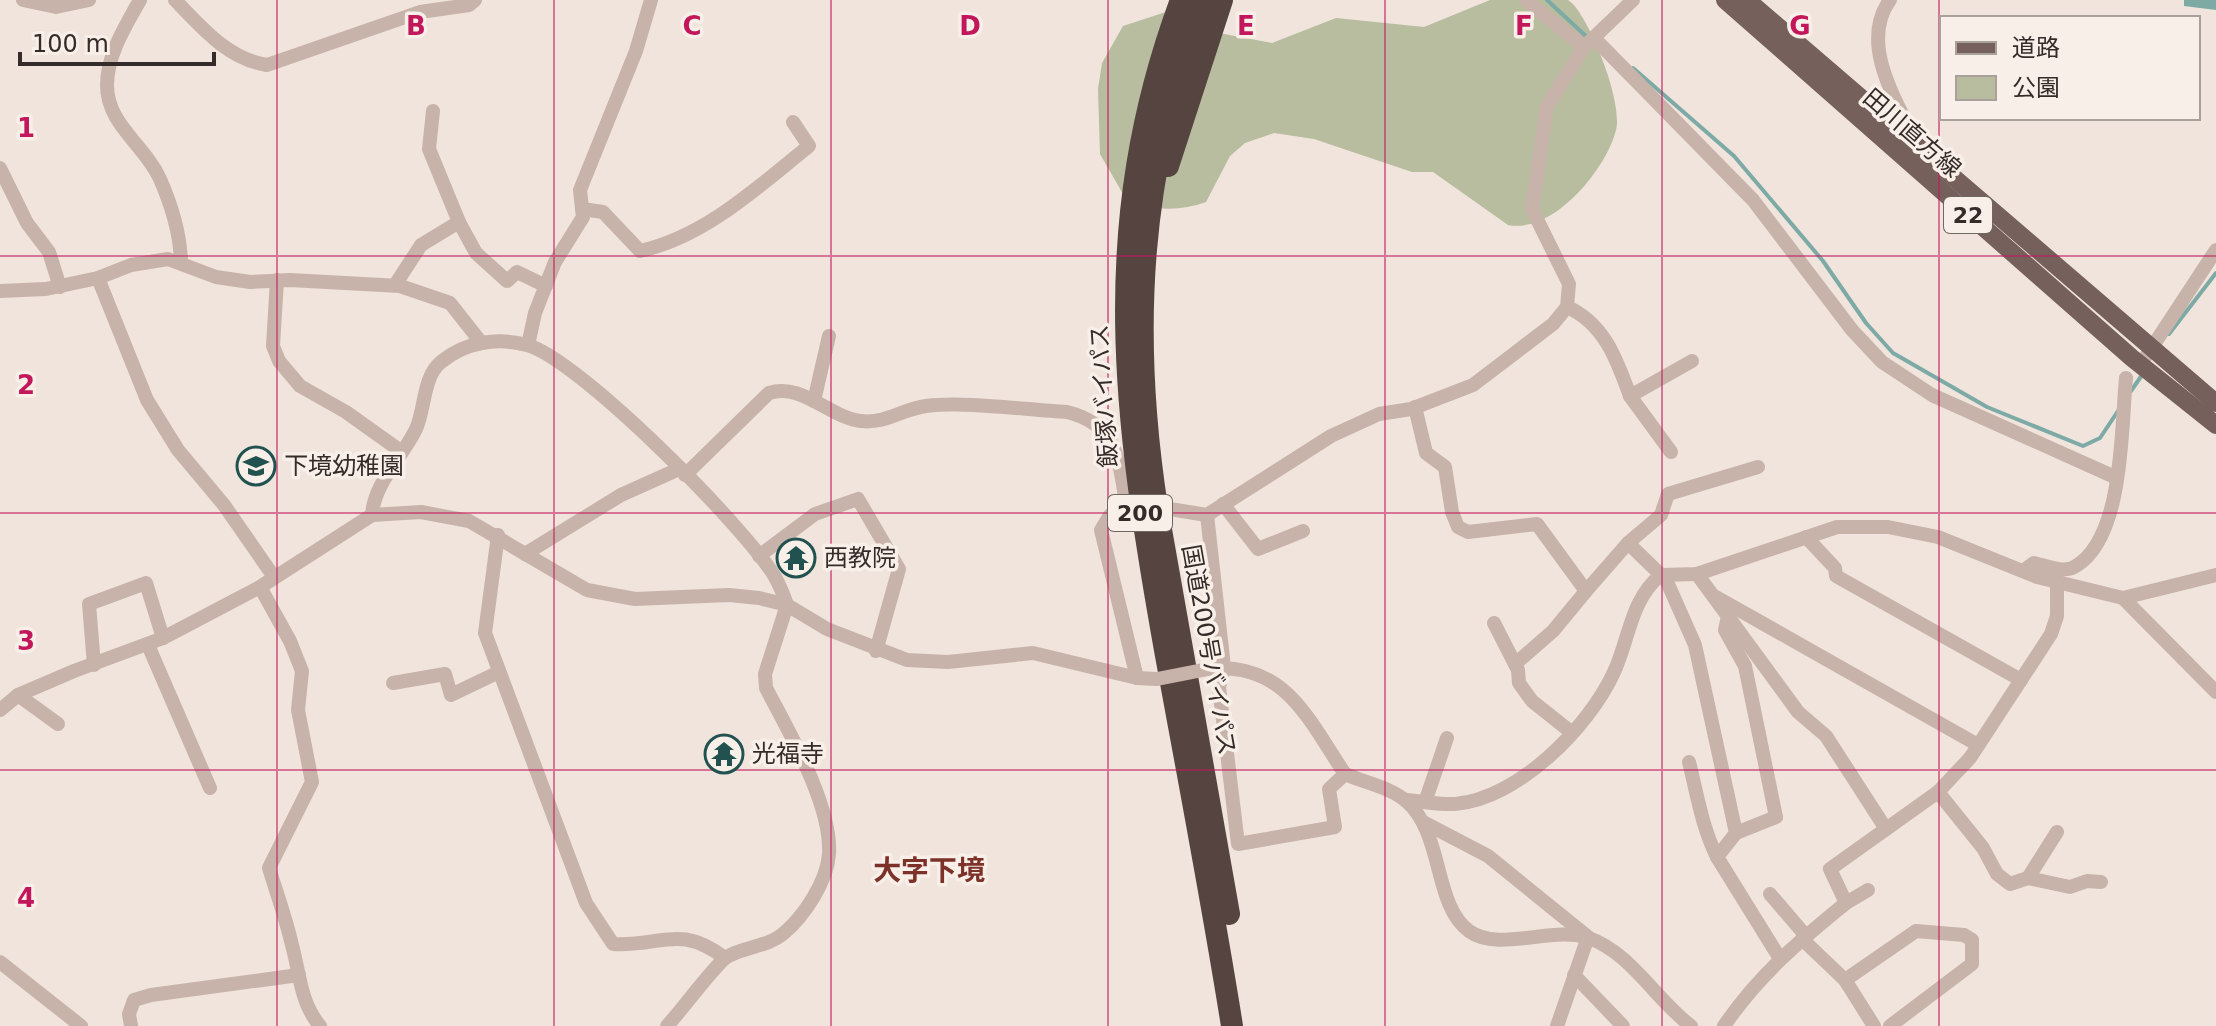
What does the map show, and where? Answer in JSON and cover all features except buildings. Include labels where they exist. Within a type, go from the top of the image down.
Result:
[{"type":"highway","points":[[1133,185],[1137,119],[1166,0]]},
{"type":"highway","name":"飯塚バイパス","points":[[1181,0],[1159,69],[1133,185],[1125,323],[1130,433],[1232,1026]]},
{"type":"highway","name":"国道200号バイパス","points":[[1200,0],[1169,100],[1143,268],[1140,352],[1147,440],[1141,509],[1247,1026]]},
{"type":"highway","points":[[1149,220],[1222,0]]},
{"type":"main road","name":"田川直方線","points":[[1725,0],[2140,365],[2216,425]]},
{"type":"main road","name":"田川直方線","points":[[1747,0],[2216,403]]},
{"type":"street","points":[[23,0],[56,7],[89,0]]},
{"type":"street","points":[[140,0],[111,56],[107,85],[113,115],[159,178],[180,241],[181,261]]},
{"type":"street","points":[[175,0],[225,49],[246,62],[267,65],[307,54],[420,12],[469,5],[475,0]]},
{"type":"street","points":[[528,345],[555,262],[583,217],[580,190],[636,51],[651,0]]},
{"type":"street","points":[[1526,0],[1589,42],[1753,200],[1852,330],[1882,362],[1932,395],[2117,478]]},
{"type":"street","points":[[1137,678],[1101,530],[1110,515],[1141,509],[1207,515],[1331,436],[1379,414],[1415,407],[1473,385],[1553,324],[1567,307],[1569,284],[1532,209],[1547,106],[1589,42],[1633,0]]},
{"type":"street","points":[[1890,0],[1881,12],[1881,68],[1920,149]]},
{"type":"street","points":[[433,111],[429,149],[459,222],[476,253],[507,281],[517,272],[546,286]]},
{"type":"street","points":[[582,209],[603,212],[640,251],[655,248],[729,210],[809,146],[793,122]]},
{"type":"street","points":[[0,168],[27,223],[49,252],[60,287]]},
{"type":"street","points":[[395,285],[421,245],[459,222]]},
{"type":"street","points":[[2140,365],[2216,250]]},
{"type":"street","points":[[0,291],[60,287],[98,278],[131,265],[168,259],[181,261],[216,277],[250,282],[277,280],[395,285],[450,303],[480,341]]},
{"type":"street","points":[[98,278],[147,400],[178,450],[224,505],[274,577]]},
{"type":"street","points":[[277,280],[273,346],[279,361],[300,386],[346,412],[402,452]]},
{"type":"street","points":[[1567,307],[1586,315],[1604,337],[1630,396],[1671,452]]},
{"type":"street","points":[[814,401],[829,336]]},
{"type":"street","points":[[372,515],[373,500],[416,429],[431,375],[438,363],[480,341],[528,345],[559,363],[612,405],[682,472],[776,577],[787,605],[765,674],[766,688],[808,773],[827,828],[829,856],[819,885],[785,933],[768,945],[725,958],[667,1026]]},
{"type":"street","points":[[1630,396],[1692,361]]},
{"type":"street","points":[[2023,571],[2034,563],[2065,570],[2088,556],[2105,532],[2117,478],[2126,378]]},
{"type":"street","points":[[525,554],[621,495],[682,472],[769,393],[787,392],[814,401],[851,420],[864,422],[893,418],[904,411],[928,406],[1067,412],[1085,417],[1115,445],[1141,509]]},
{"type":"street","points":[[1415,407],[1426,453],[1445,467],[1452,512],[1458,527],[1468,532],[1537,524],[1555,554],[1586,591]]},
{"type":"street","points":[[1515,664],[1553,631],[1628,543],[1661,515],[1668,494],[1758,467]]},
{"type":"street","points":[[759,556],[815,514],[858,499],[899,569],[876,651]]},
{"type":"street","points":[[1223,504],[1258,549],[1303,531]]},
{"type":"street","points":[[0,710],[18,695],[163,638],[260,587],[372,515],[421,512],[469,521],[498,535],[587,590],[635,599],[729,595],[787,605],[827,629],[876,651],[907,660],[948,662],[1033,653],[1137,678],[1157,679],[1224,667],[1264,675],[1292,695],[1345,774],[1406,800],[1454,804],[1471,801],[1520,779],[1550,757],[1613,674],[1641,594],[1662,575],[1697,574],[1837,527],[1888,527],[1938,537],[2023,571],[2123,598],[2216,575]]},
{"type":"street","points":[[1207,515],[1224,667],[1219,687],[1238,844],[1335,827],[1329,789],[1345,774]]},
{"type":"street","points":[[498,535],[485,633],[586,903],[613,944],[687,938],[703,942],[725,958]]},
{"type":"street","points":[[1806,537],[1835,568],[1836,576],[2021,680]]},
{"type":"street","points":[[1628,543],[1662,575],[1695,645],[1736,833]]},
{"type":"street","points":[[1697,574],[1798,712],[1826,736],[1886,829]]},
{"type":"street","points":[[1846,903],[1830,869],[1938,792],[1978,745],[2051,634],[2057,616],[2057,582]]},
{"type":"street","points":[[94,665],[89,604],[146,583],[163,638]]},
{"type":"street","points":[[260,587],[290,641],[302,671],[298,710],[312,782],[269,868],[310,1014],[320,1026]]},
{"type":"street","points":[[1713,595],[1978,745]]},
{"type":"street","points":[[2123,598],[2216,692]]},
{"type":"street","points":[[1717,857],[1736,833],[1776,817],[1745,666],[1725,630],[1728,616]]},
{"type":"street","points":[[1494,623],[1515,664],[1519,683],[1532,701],[1571,732]]},
{"type":"street","points":[[148,645],[210,788]]},
{"type":"street","points":[[393,683],[445,674],[451,695],[499,672]]},
{"type":"street","points":[[18,695],[58,724]]},
{"type":"street","points":[[1425,802],[1447,738]]},
{"type":"street","points":[[1689,762],[1705,834],[1779,957]]},
{"type":"street","points":[[1938,792],[1983,848],[1997,874],[2010,884],[2028,878],[2070,887],[2087,881],[2101,882]]},
{"type":"street","points":[[1406,800],[1429,832],[1456,916],[1469,931],[1490,940],[1550,934],[1588,937]]},
{"type":"street","points":[[1421,821],[1488,856],[1588,937],[1610,949],[1691,1026]]},
{"type":"street","points":[[2028,878],[2057,832]]},
{"type":"street","points":[[1724,1026],[1749,989],[1779,957],[1846,903],[1868,890]]},
{"type":"street","points":[[1770,894],[1804,937],[1845,980],[1874,1026]]},
{"type":"street","points":[[1845,980],[1908,934],[1964,935],[1972,940],[1972,964],[1890,1026]]},
{"type":"street","points":[[1557,1026],[1588,937]]},
{"type":"street","points":[[0,962],[81,1026]]},
{"type":"street","points":[[131,1026],[129,1014],[134,1000],[143,997],[299,975]]},
{"type":"street","points":[[1574,975],[1623,1026]]},
{"type":"green space","points":[[1490,0],[1568,0],[1573,4],[1597,46],[1615,101],[1616,130],[1601,163],[1575,196],[1542,220],[1525,225],[1508,225],[1433,172],[1412,172],[1314,139],[1274,133],[1245,143],[1230,156],[1206,202],[1186,207],[1156,208],[1127,201],[1100,154],[1098,89],[1102,63],[1123,26],[1175,9],[1219,33],[1272,43],[1336,18],[1424,27]]},
{"type":"water","points":[[2184,0],[2216,0],[2216,10],[2184,6]]},
{"type":"waterway","points":[[1547,0],[1589,39]]},
{"type":"waterway","points":[[1633,68],[1734,156],[1823,261],[1866,323],[1893,353],[1987,407],[2083,446],[2100,438],[2120,408]]},
{"type":"waterway","points":[[2169,334],[2216,273]]},
{"type":"waterway","points":[[2131,391],[2142,375]]},
{"type":"place","name":"下境幼稚園","points":[[256,466]]},
{"type":"place","name":"西教院","points":[[796,558]]},
{"type":"place","name":"光福寺","points":[[724,754]]},
{"type":"district","name":"大字下境","points":[[929,870]]}]
